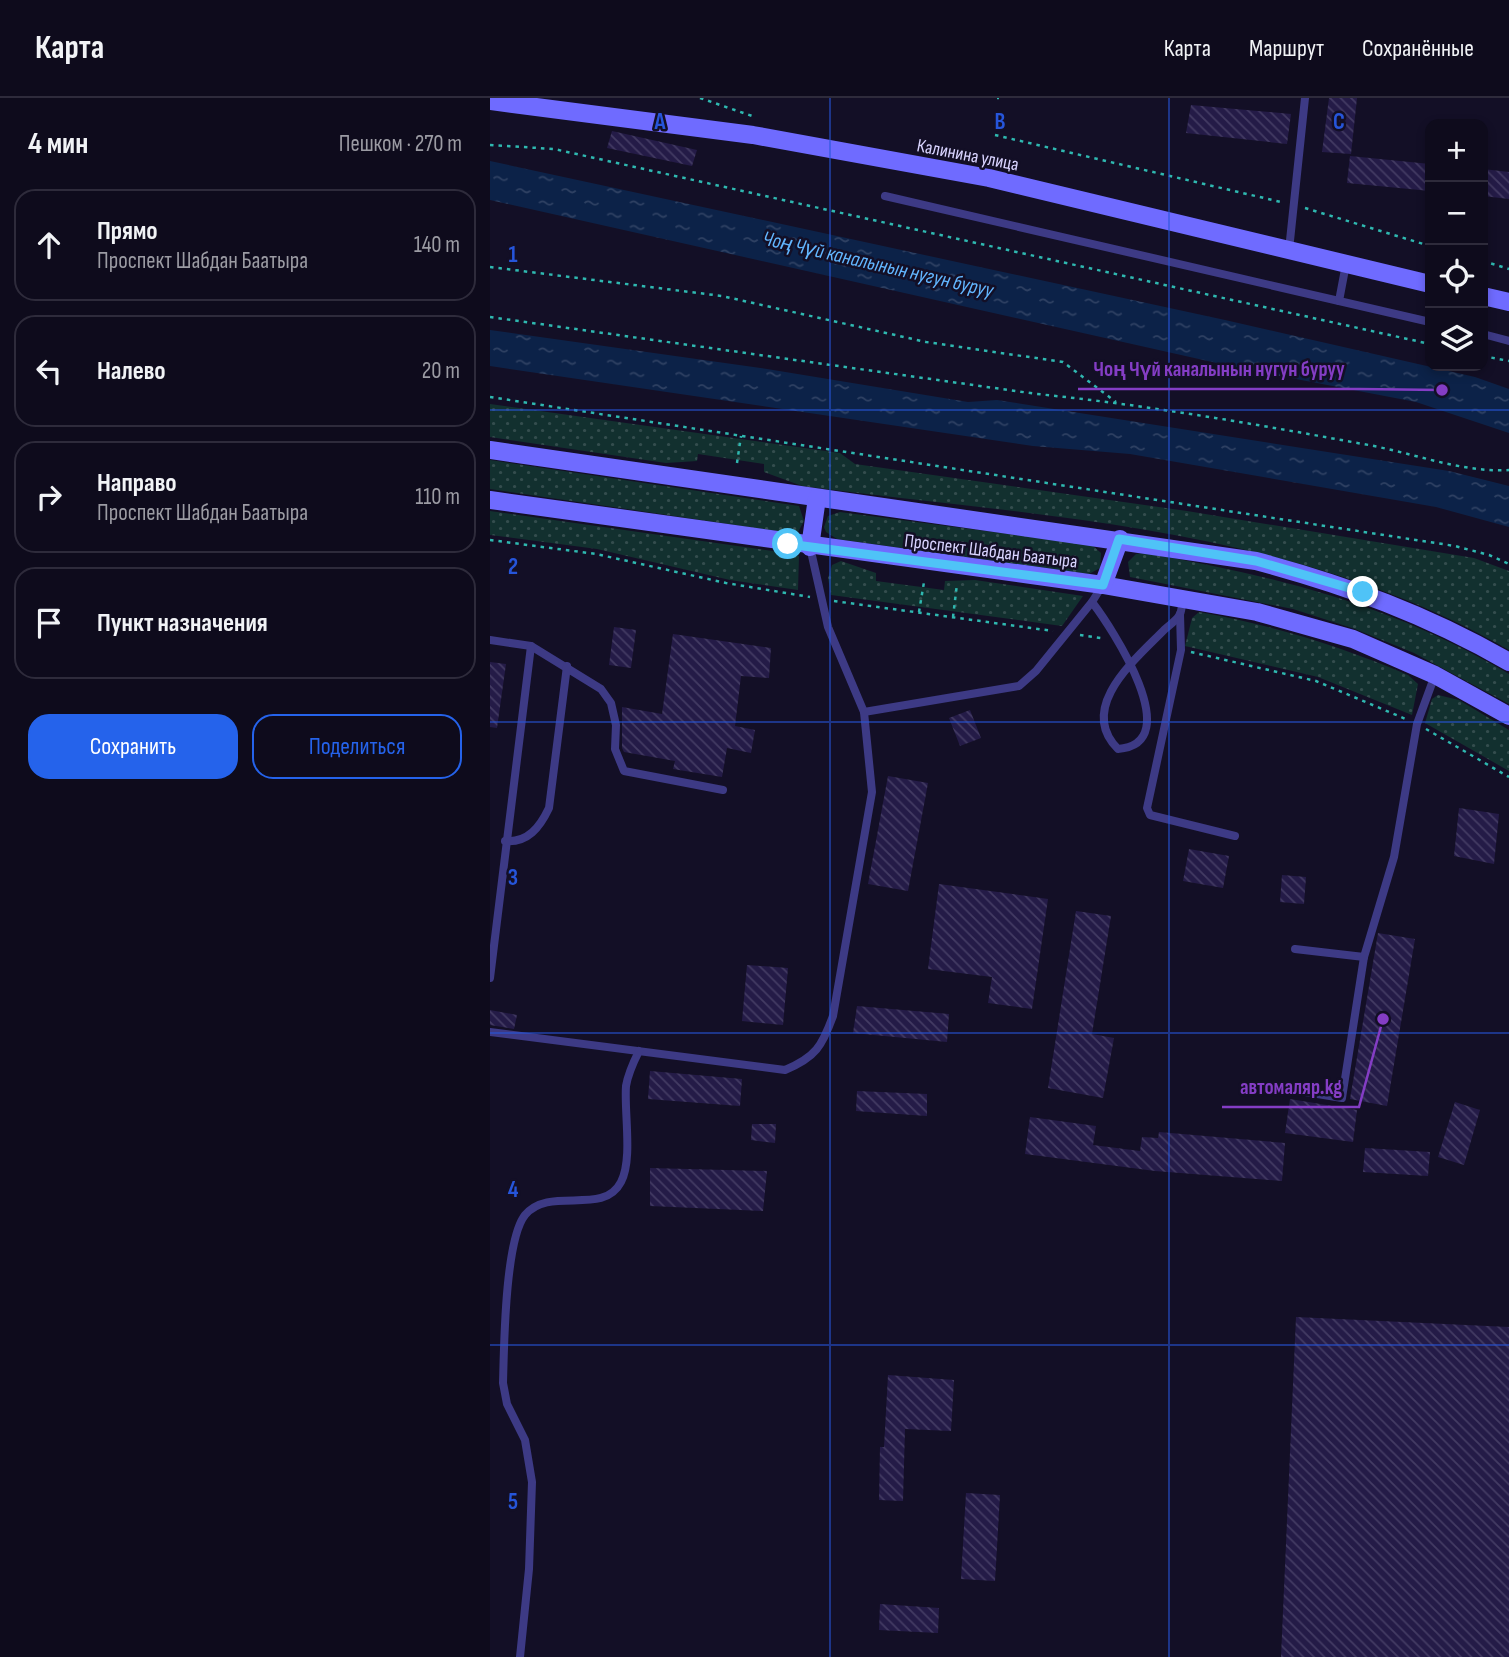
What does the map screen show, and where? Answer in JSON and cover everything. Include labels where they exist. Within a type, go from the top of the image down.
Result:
[{"type":"main road","name":"Калинина улица","points":[[490,101],[753,135],[976,176],[1425,283]]},
{"type":"main road","points":[[1488,297],[1509,302]]},
{"type":"main road","name":"Проспект Шабдан Баатыра","points":[[490,450],[1119,539],[1256,561],[1363,592],[1460,633],[1509,662]]},
{"type":"main road","points":[[810,547],[817,498]]},
{"type":"main road","name":"Проспект Шабдан Баатыра","points":[[490,500],[810,547],[1103,585],[1182,606],[1307,625],[1353,639],[1435,675],[1509,716]]},
{"type":"main road","points":[[1103,585],[1119,539]]},
{"type":"lane","points":[[1289,250],[1305,98]]},
{"type":"lane","points":[[885,196],[1425,321]]},
{"type":"lane","points":[[1339,302],[1346,264]]},
{"type":"lane","points":[[1488,335],[1509,341]]},
{"type":"lane","points":[[490,1032],[785,1070],[813,1056],[823,1044],[833,1016],[872,792],[864,712],[833,640],[819,598],[810,547]]},
{"type":"lane","points":[[864,712],[1009,690],[1028,680],[1103,585]]},
{"type":"lane","points":[[1092,602],[1130,663],[1147,706],[1144,731],[1132,748],[1118,749],[1107,738],[1104,708],[1110,692],[1130,663],[1182,606]]},
{"type":"lane","points":[[1182,606],[1181,650],[1146,808],[1150,815],[1235,836]]},
{"type":"lane","points":[[490,640],[531,646],[601,688],[611,703],[616,725],[615,749],[624,771],[723,790]]},
{"type":"lane","points":[[490,978],[494,901],[505,841],[531,646]]},
{"type":"lane","points":[[505,841],[517,842],[530,835],[542,823],[550,808],[567,666]]},
{"type":"lane","points":[[1287,1089],[1342,1098],[1364,957],[1394,858],[1417,724],[1435,675]]},
{"type":"lane","points":[[1295,949],[1364,957]]},
{"type":"lane","points":[[520,1657],[529,1569],[532,1482],[525,1440],[507,1404],[502,1383],[513,1245],[525,1215],[536,1206],[549,1201],[605,1197],[615,1191],[622,1180],[625,1160],[627,1080],[639,1051]]},
{"type":"path","points":[[700,98],[755,117]]},
{"type":"path","points":[[995,135],[1294,205],[1427,245]]},
{"type":"path","points":[[490,145],[554,149],[1425,343]]},
{"type":"path","points":[[1488,263],[1509,269]]},
{"type":"path","points":[[490,267],[722,296],[926,342],[1063,362],[1116,402]]},
{"type":"path","points":[[490,317],[1037,394],[1116,402],[1378,446],[1486,471],[1509,470]]},
{"type":"path","points":[[1488,357],[1509,361]]},
{"type":"path","points":[[490,397],[1455,547],[1489,555],[1509,564]]},
{"type":"path","points":[[737,463],[741,435]]},
{"type":"path","points":[[490,540],[596,554],[726,583],[819,598],[1117,641]]},
{"type":"path","points":[[919,612],[924,582]]},
{"type":"path","points":[[953,617],[957,584]]},
{"type":"path","points":[[1181,650],[1316,681],[1417,724],[1509,777]]},
{"type":"green space","points":[[490,404],[840,453],[855,464],[1187,511],[1474,558],[1509,571],[1509,650],[1428,609],[1343,577],[1255,552],[1075,519],[802,486],[764,472],[764,464],[698,454],[697,461],[666,463],[490,437]]},
{"type":"green space","points":[[490,460],[799,506],[804,521],[797,534],[490,489]]},
{"type":"green space","points":[[490,511],[794,554],[799,556],[798,590],[730,580],[597,549],[490,535]]},
{"type":"green space","points":[[840,512],[1092,545],[1101,553],[1100,568],[1089,574],[837,539],[826,532],[824,527],[828,516]]},
{"type":"green space","points":[[1145,553],[1287,583],[1333,596],[1422,629],[1509,674],[1509,704],[1414,653],[1355,629],[1293,609],[1130,577],[1128,562],[1136,554]]},
{"type":"green space","points":[[841,561],[876,573],[876,581],[944,590],[945,581],[975,580],[1083,596],[1062,626],[831,595],[828,578],[832,565]]},
{"type":"green space","points":[[1199,612],[1253,623],[1305,638],[1408,675],[1418,684],[1412,715],[1318,677],[1185,646],[1192,618]]},
{"type":"green space","points":[[1438,695],[1459,700],[1509,730],[1509,771],[1425,723],[1432,699]]},
{"type":"water","points":[[490,161],[1225,320],[1425,366],[1425,371],[1449,371],[1475,377],[1509,389],[1509,433],[1416,402],[1239,368],[490,200]]},
{"type":"water","points":[[490,330],[767,369],[968,402],[997,400],[1449,471],[1509,486],[1509,527],[1436,507],[1130,454],[1033,446],[490,366]]},
{"type":"building","points":[[1329,98],[1357,98],[1351,154],[1322,152]]},
{"type":"building","points":[[1191,105],[1291,114],[1287,144],[1186,133]]},
{"type":"building","points":[[612,131],[697,150],[692,166],[607,148]]},
{"type":"building","points":[[1350,156],[1425,164],[1425,191],[1347,183]]},
{"type":"building","points":[[1488,170],[1509,172],[1509,199],[1488,197]]},
{"type":"building","points":[[614,627],[636,630],[631,668],[609,665]]},
{"type":"building","points":[[673,634],[771,648],[769,678],[741,676],[735,726],[755,730],[751,753],[727,748],[722,777],[673,769],[675,761],[624,752],[622,748],[622,707],[662,714]]},
{"type":"building","points":[[490,662],[506,664],[497,728],[490,727]]},
{"type":"building","points":[[970,710],[981,738],[960,746],[949,718]]},
{"type":"building","points":[[888,776],[928,783],[908,891],[868,884]]},
{"type":"building","points":[[1459,808],[1499,814],[1494,864],[1454,856]]},
{"type":"building","points":[[1189,849],[1229,856],[1223,888],[1183,881]]},
{"type":"building","points":[[1282,875],[1306,877],[1304,904],[1280,902]]},
{"type":"building","points":[[939,884],[1048,899],[1032,1009],[988,1003],[992,977],[928,969]]},
{"type":"building","points":[[1076,911],[1111,916],[1092,1034],[1114,1038],[1103,1098],[1048,1088]]},
{"type":"building","points":[[1378,933],[1415,939],[1387,1106],[1350,1099]]},
{"type":"building","points":[[747,965],[788,968],[783,1025],[742,1021]]},
{"type":"building","points":[[857,1006],[949,1014],[947,1042],[853,1033]]},
{"type":"building","points":[[490,1010],[517,1015],[514,1029],[490,1025]]},
{"type":"building","points":[[650,1071],[742,1079],[740,1106],[648,1099]]},
{"type":"building","points":[[857,1091],[927,1094],[927,1116],[856,1111]]},
{"type":"building","points":[[1290,1099],[1357,1110],[1353,1142],[1285,1133]]},
{"type":"building","points":[[1455,1102],[1480,1110],[1464,1165],[1438,1157]]},
{"type":"building","points":[[1030,1117],[1096,1126],[1093,1145],[1140,1151],[1142,1137],[1158,1138],[1159,1132],[1285,1143],[1282,1181],[1155,1171],[1025,1154]]},
{"type":"building","points":[[752,1124],[776,1124],[775,1143],[751,1140]]},
{"type":"building","points":[[1365,1148],[1430,1152],[1428,1176],[1363,1172]]},
{"type":"building","points":[[650,1168],[767,1171],[763,1211],[650,1206]]},
{"type":"building","points":[[1296,1317],[1509,1327],[1509,1657],[1281,1657]]},
{"type":"building","points":[[888,1375],[954,1380],[951,1431],[905,1429],[903,1501],[879,1500],[880,1447],[884,1447]]},
{"type":"building","points":[[966,1493],[1000,1495],[995,1581],[961,1579]]},
{"type":"building","points":[[880,1604],[939,1608],[938,1633],[879,1630]]},
{"type":"place","name":"Чоң Чүй каналынын нугун буруу","points":[[1442,390]]},
{"type":"place","name":"автомаляр.kg","points":[[1383,1019]]},
{"type":"route","points":[[788,544],[1103,585],[1119,539],[1256,561],[1363,592]]}]
